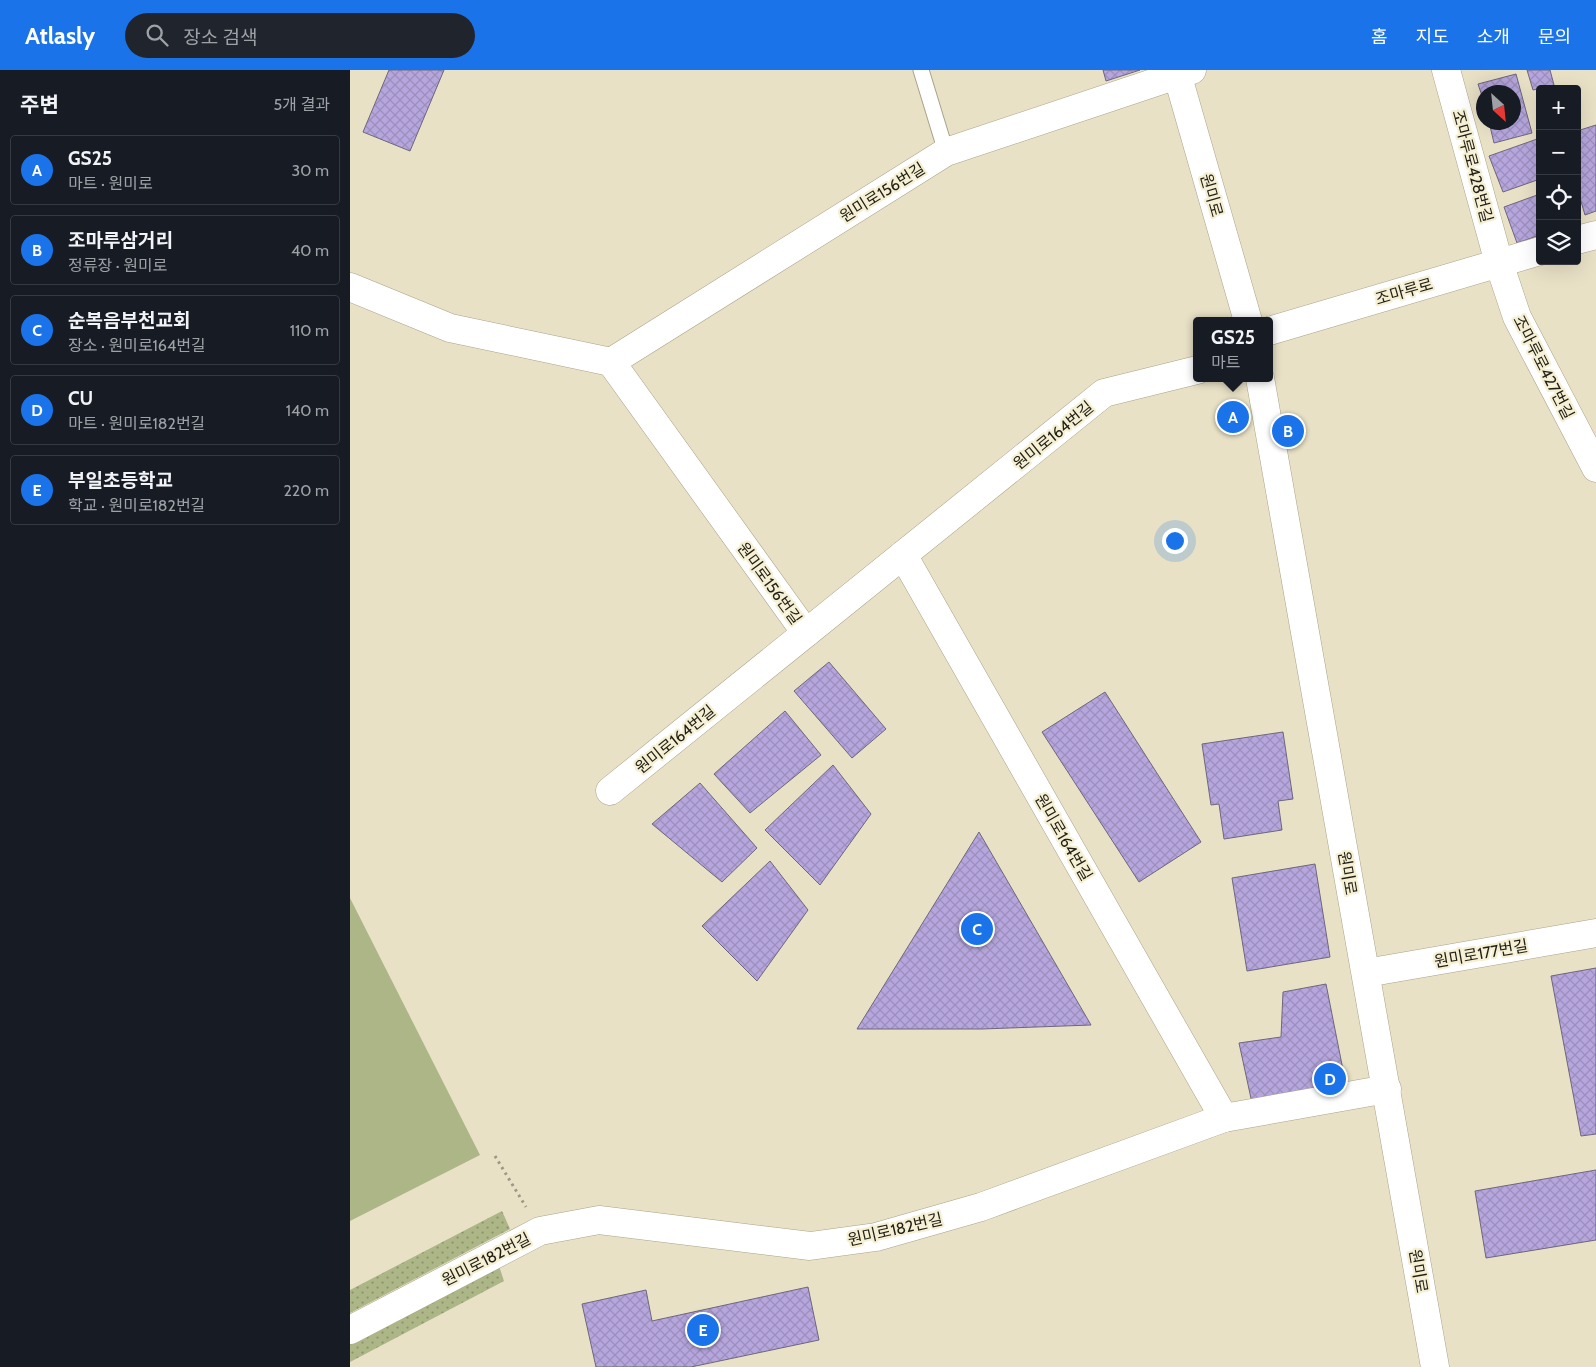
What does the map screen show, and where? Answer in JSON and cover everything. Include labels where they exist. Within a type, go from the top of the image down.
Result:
[{"type":"street","name":"조마루로428번길","points":[[1446,70],[1500,263]]},
{"type":"street","name":"원미로156번길","points":[[806,633],[611,362],[946,152],[1182,71]]},
{"type":"street","name":"원미로","points":[[1182,71],[1247,317]]},
{"type":"street","points":[[1581,239],[1596,235]]},
{"type":"street","name":"조마루로","points":[[1273,330],[1536,252]]},
{"type":"street","name":"조마루로427번길","points":[[1500,263],[1517,317],[1596,468]]},
{"type":"street","points":[[350,287],[450,328],[611,362]]},
{"type":"street","name":"원미로164번길","points":[[610,791],[1104,394],[1193,371]]},
{"type":"street","name":"원미로","points":[[1261,382],[1435,1367]]},
{"type":"street","name":"원미로164번길","points":[[903,555],[1224,1118]]},
{"type":"street","name":"원미로177번길","points":[[1366,973],[1596,933]]},
{"type":"street","name":"원미로182번길","points":[[350,1330],[540,1231],[599,1220],[810,1246],[876,1237],[981,1207],[1224,1118],[1387,1090]]},
{"type":"lane","points":[[921,70],[946,152]]},
{"type":"path","points":[[495,1156],[540,1231]]},
{"type":"green space","points":[[350,898],[480,1155],[350,1221]]},
{"type":"green space","points":[[502,1211],[510,1229],[350,1313],[350,1290]]},
{"type":"green space","points":[[499,1266],[504,1281],[350,1362],[350,1344]]},
{"type":"building","points":[[389,70],[444,70],[410,151],[363,132]]},
{"type":"building","points":[[1103,70],[1140,70],[1106,81]]},
{"type":"building","points":[[1527,70],[1550,70],[1554,85],[1536,85],[1536,89],[1533,90]]},
{"type":"building","points":[[1516,74],[1519,85],[1478,85]]},
{"type":"building","points":[[1521,92],[1532,133],[1494,143],[1491,130],[1521,130]]},
{"type":"building","points":[[1596,125],[1596,211],[1585,215],[1581,202],[1581,130]]},
{"type":"building","points":[[1536,139],[1536,180],[1503,192],[1489,156]]},
{"type":"building","points":[[1536,195],[1536,236],[1517,243],[1504,207]]},
{"type":"building","points":[[829,662],[886,729],[852,758],[794,691]]},
{"type":"building","points":[[1105,692],[1201,842],[1139,882],[1042,732]]},
{"type":"building","points":[[785,711],[821,755],[750,813],[714,774]]},
{"type":"building","points":[[1283,732],[1293,799],[1278,801],[1282,830],[1224,839],[1219,804],[1211,805],[1202,744]]},
{"type":"building","points":[[833,765],[871,814],[820,885],[765,830]]},
{"type":"building","points":[[700,783],[757,848],[722,882],[652,824]]},
{"type":"building","points":[[979,832],[1091,1025],[982,1029],[857,1029]]},
{"type":"building","points":[[770,861],[808,910],[757,981],[702,926]]},
{"type":"building","points":[[1315,864],[1330,957],[1247,971],[1232,878]]},
{"type":"building","points":[[1596,968],[1596,1134],[1581,1136],[1551,976]]},
{"type":"building","points":[[1326,984],[1346,1085],[1252,1103],[1239,1043],[1281,1037],[1283,992]]},
{"type":"building","points":[[1596,1170],[1596,1240],[1486,1258],[1475,1191]]},
{"type":"building","points":[[808,1287],[819,1340],[691,1367],[596,1367],[582,1304],[646,1290],[652,1321]]},
{"type":"place","name":"GS25","points":[[1233,417]]},
{"type":"place","name":"조마루삼거리","points":[[1288,431]]},
{"type":"place","name":"순복음부천교회","points":[[977,929]]},
{"type":"place","name":"CU","points":[[1330,1079]]},
{"type":"place","name":"부일초등학교","points":[[703,1330]]}]
